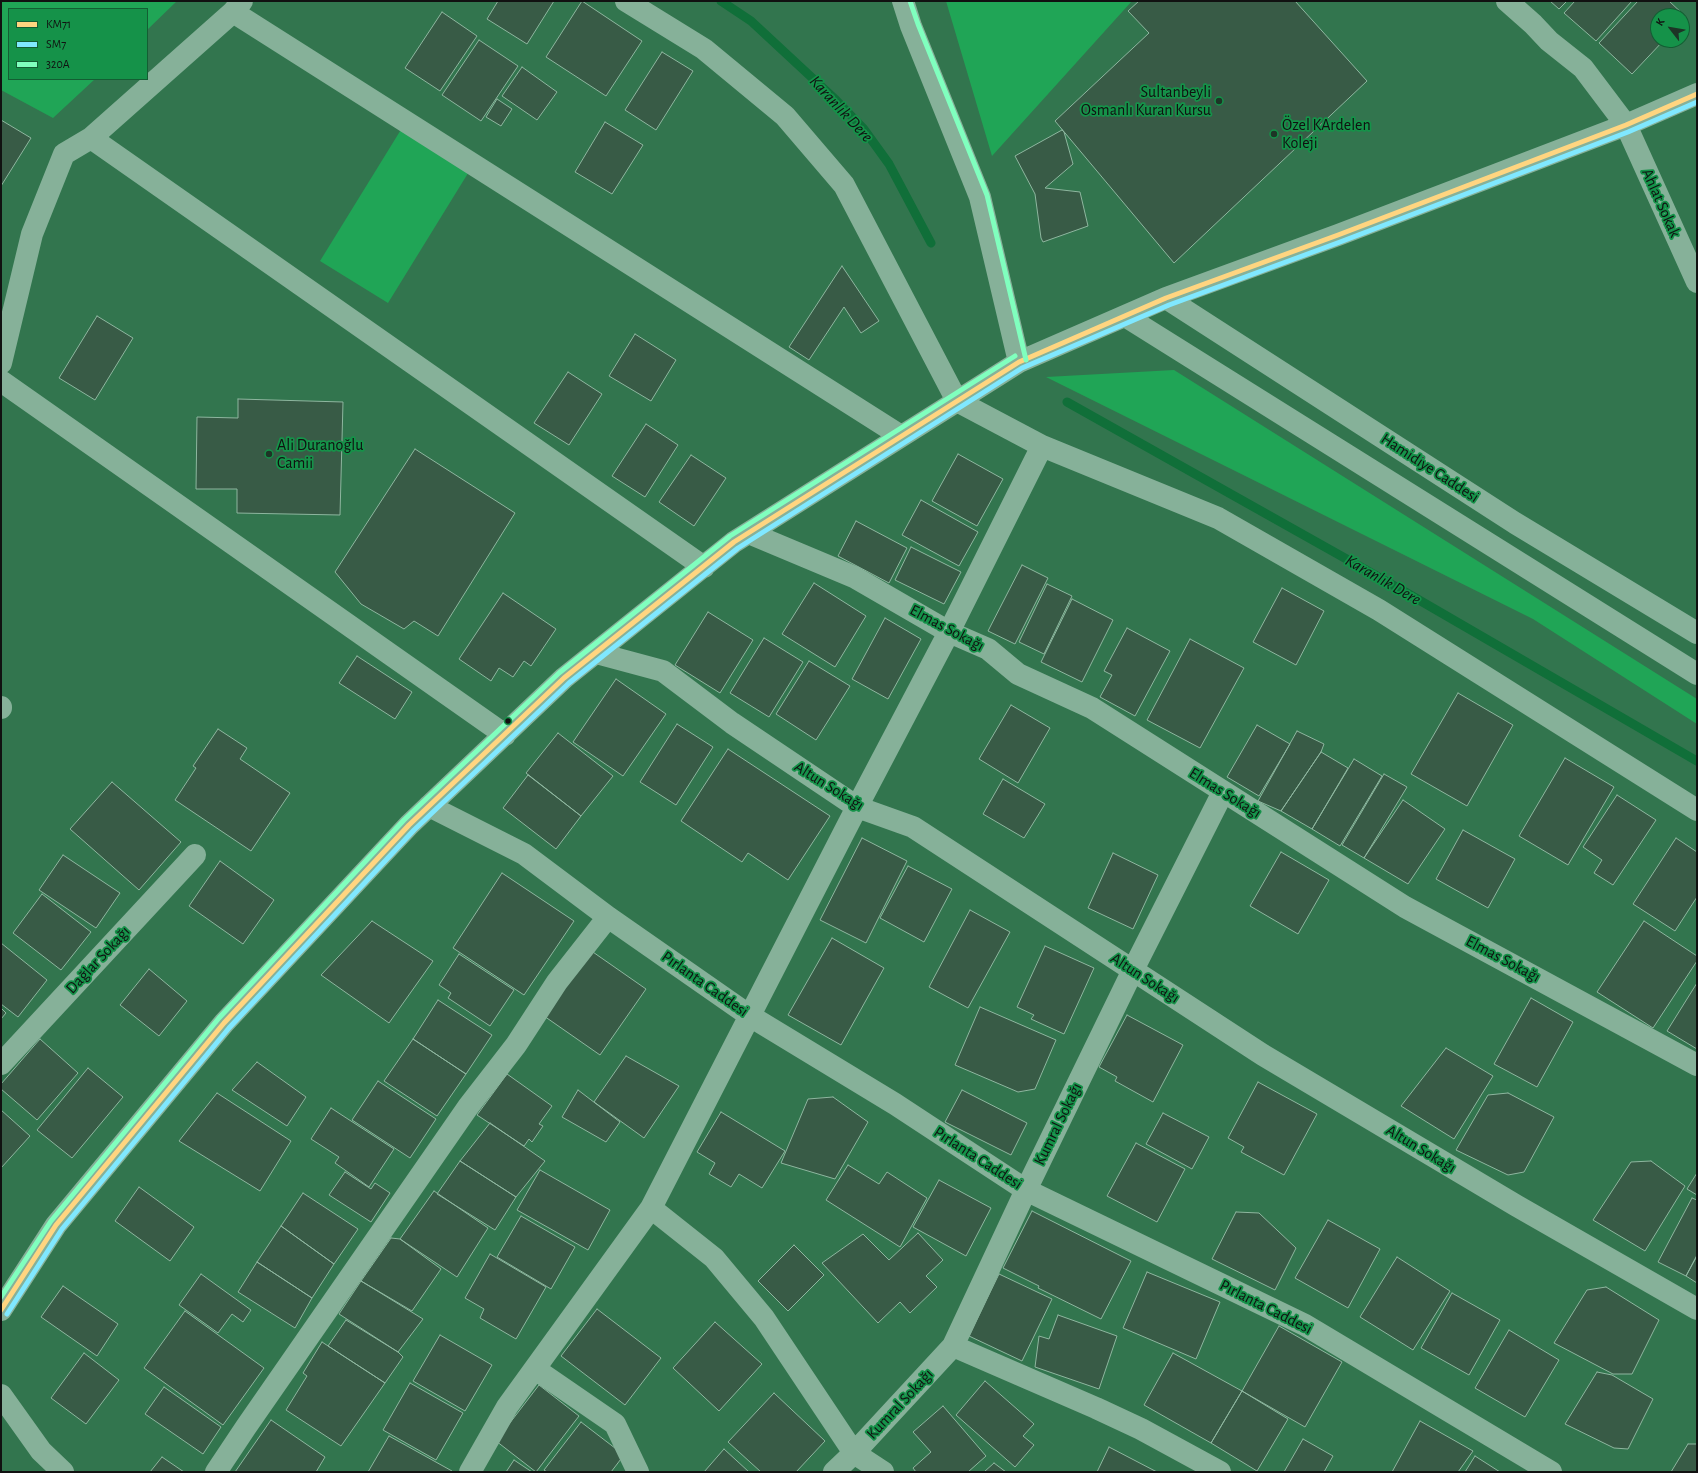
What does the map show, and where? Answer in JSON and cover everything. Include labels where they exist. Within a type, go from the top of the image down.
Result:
[{"type":"street","points":[[626,1],[704,49],[785,116],[844,185],[956,401],[1042,446],[1218,518],[1379,610],[1697,810]]},
{"type":"street","points":[[903,1],[911,26],[980,197],[1018,362]]},
{"type":"street","name":"Ahlat Sokak","points":[[1507,1],[1549,40],[1583,68],[1626,125],[1697,282]]},
{"type":"street","points":[[1,363],[32,234],[64,154],[91,138],[237,6],[901,436]]},
{"type":"street","points":[[1,1310],[56,1225],[224,1023],[404,831],[564,678],[734,542],[1018,362],[1166,298],[1338,235],[1626,125],[1697,94]]},
{"type":"street","points":[[91,138],[704,567]]},
{"type":"street","name":"Hamidiye Caddesi","points":[[1166,298],[1515,523],[1697,633]]},
{"type":"street","points":[[1125,316],[1697,674]]},
{"type":"street","points":[[1,381],[505,735]]},
{"type":"street","points":[[470,1472],[507,1407],[651,1208],[857,807],[949,632],[1042,446]]},
{"type":"street","name":"Elmas Sokağı","points":[[749,533],[854,577],[949,632],[988,649],[1018,674],[1092,708],[1405,907],[1697,1064]]},
{"type":"street","name":"Altun Sokağı","points":[[596,653],[663,671],[732,723],[857,807],[913,827],[1263,1055],[1517,1206],[1697,1309]]},
{"type":"street","name":"Kumral Sokağı","points":[[834,1472],[854,1453],[953,1346],[1026,1190],[1133,970],[1223,792]]},
{"type":"street","name":"Pırlanta Caddesi","points":[[429,806],[524,854],[608,917],[750,1016],[895,1104],[1026,1190],[1305,1325],[1551,1472]]},
{"type":"street","name":"Dağlar Sokağı","points":[[1,1064],[195,855]]},
{"type":"street","points":[[216,1472],[468,1107],[516,1045],[557,982],[608,917]]},
{"type":"street","points":[[651,1208],[714,1258],[764,1318],[854,1453],[883,1472]]},
{"type":"street","points":[[953,1346],[1103,1411],[1141,1429],[1220,1472]]},
{"type":"street","points":[[534,1369],[614,1424],[638,1472]]},
{"type":"street","points":[[1,1394],[41,1451],[63,1472]]},
{"type":"green space","points":[[1,1],[177,1],[148,29],[148,8],[8,8],[8,80],[94,80],[53,118],[1,90]]},
{"type":"green space","points":[[946,1],[1132,1],[992,156]]},
{"type":"green space","points":[[402,128],[470,170],[388,303],[320,261]]},
{"type":"green space","points":[[1174,370],[1697,699],[1697,724],[1533,619],[1046,377]]},
{"type":"building","points":[[498,1],[554,1],[527,44],[487,19]]},
{"type":"building","points":[[582,1],[642,41],[606,96],[546,57]]},
{"type":"building","points":[[1139,1],[1295,1],[1367,81],[1174,263],[1055,121],[1149,33],[1128,11]]},
{"type":"building","points":[[1550,1],[1567,1],[1559,9]]},
{"type":"building","points":[[1575,1],[1632,1],[1596,41],[1564,13]]},
{"type":"building","points":[[1638,1],[1669,1],[1676,8],[1650,8],[1650,48],[1656,48],[1632,74],[1599,43]]},
{"type":"building","points":[[442,12],[477,36],[440,91],[405,68]]},
{"type":"building","points":[[479,40],[518,66],[481,121],[442,95]]},
{"type":"building","points":[[662,52],[693,71],[656,130],[625,110]]},
{"type":"building","points":[[522,67],[557,92],[537,120],[502,96]]},
{"type":"building","points":[[497,99],[512,109],[501,126],[486,117]]},
{"type":"building","points":[[1,120],[31,138],[1,186]]},
{"type":"building","points":[[605,122],[643,145],[612,194],[575,172]]},
{"type":"building","points":[[1062,130],[1064,132],[1073,164],[1045,188],[1080,192],[1088,226],[1043,242],[1041,238],[1035,194],[1015,156]]},
{"type":"building","points":[[842,266],[879,321],[861,333],[844,307],[809,360],[789,347]]},
{"type":"building","points":[[97,316],[133,338],[95,400],[59,378]]},
{"type":"building","points":[[635,334],[676,360],[651,401],[609,376]]},
{"type":"building","points":[[568,372],[602,394],[569,445],[534,423]]},
{"type":"building","name":"Ali Duranoğlu Camii","points":[[238,399],[343,402],[340,515],[237,513],[237,489],[196,489],[197,417],[238,418]]},
{"type":"building","points":[[646,424],[678,445],[645,497],[612,476]]},
{"type":"building","points":[[415,449],[515,513],[438,636],[414,621],[404,629],[361,604],[335,572]]},
{"type":"building","points":[[958,454],[1003,479],[977,526],[932,501]]},
{"type":"building","points":[[691,455],[726,478],[694,526],[659,502]]},
{"type":"building","points":[[921,500],[978,532],[959,566],[902,535]]},
{"type":"building","points":[[856,521],[907,548],[889,583],[838,556]]},
{"type":"building","points":[[911,547],[961,572],[944,604],[895,580]]},
{"type":"building","points":[[1022,565],[1048,578],[1015,644],[988,631]]},
{"type":"building","points":[[814,583],[866,616],[835,667],[782,634]]},
{"type":"building","points":[[1047,584],[1072,596],[1044,654],[1019,642]]},
{"type":"building","points":[[1282,588],[1324,611],[1296,665],[1253,642]]},
{"type":"building","points":[[503,593],[556,629],[531,666],[524,661],[513,677],[499,668],[491,681],[459,659]]},
{"type":"building","points":[[1072,599],[1113,620],[1082,682],[1041,662]]},
{"type":"building","points":[[708,612],[753,640],[720,693],[675,665]]},
{"type":"building","points":[[885,618],[921,639],[888,699],[852,679]]},
{"type":"building","points":[[1127,628],[1170,651],[1135,716],[1100,697],[1112,675],[1104,671]]},
{"type":"building","points":[[764,638],[803,662],[769,717],[730,693]]},
{"type":"building","points":[[1190,639],[1244,668],[1200,748],[1147,720]]},
{"type":"building","points":[[357,656],[412,692],[395,719],[339,683]]},
{"type":"building","points":[[809,661],[850,686],[816,740],[776,714]]},
{"type":"building","points":[[616,679],[666,714],[623,776],[573,742]]},
{"type":"building","points":[[1458,693],[1513,725],[1467,806],[1411,774]]},
{"type":"building","points":[[1011,705],[1050,728],[1018,783],[979,759]]},
{"type":"building","points":[[677,724],[713,747],[676,805],[640,782]]},
{"type":"building","points":[[1257,725],[1290,744],[1259,796],[1227,777]]},
{"type":"building","points":[[218,729],[247,748],[240,759],[290,793],[251,851],[175,800],[196,768],[193,766]]},
{"type":"building","points":[[1297,731],[1324,744],[1321,752],[1281,811],[1258,801]]},
{"type":"building","points":[[558,733],[613,776],[581,816],[526,773]]},
{"type":"building","points":[[728,749],[830,816],[788,880],[748,853],[742,862],[681,821]]},
{"type":"building","points":[[1321,752],[1348,768],[1312,829],[1281,811]]},
{"type":"building","points":[[1565,758],[1614,787],[1568,865],[1519,836]]},
{"type":"building","points":[[1354,759],[1382,776],[1340,846],[1312,829]]},
{"type":"building","points":[[1384,774],[1407,787],[1364,858],[1342,845]]},
{"type":"building","points":[[528,775],[581,816],[556,849],[503,808]]},
{"type":"building","points":[[1003,779],[1045,804],[1024,838],[983,814]]},
{"type":"building","points":[[112,782],[181,842],[139,890],[70,829]]},
{"type":"building","points":[[1617,795],[1656,820],[1613,885],[1594,873],[1602,860],[1583,847]]},
{"type":"building","points":[[1403,800],[1445,829],[1408,884],[1364,858]]},
{"type":"building","points":[[1463,830],[1515,859],[1488,908],[1436,879]]},
{"type":"building","points":[[862,838],[907,861],[866,943],[820,920]]},
{"type":"building","points":[[1676,838],[1697,852],[1697,897],[1675,931],[1633,904]]},
{"type":"building","points":[[1281,852],[1329,880],[1298,934],[1250,906]]},
{"type":"building","points":[[1113,853],[1158,875],[1133,929],[1088,908]]},
{"type":"building","points":[[63,855],[120,893],[96,928],[39,890]]},
{"type":"building","points":[[220,861],[274,900],[243,944],[189,906]]},
{"type":"building","points":[[908,866],[952,889],[924,942],[880,918]]},
{"type":"building","points":[[502,873],[574,921],[524,995],[453,948]]},
{"type":"building","points":[[42,894],[91,932],[61,970],[13,933]]},
{"type":"building","points":[[970,910],[1010,932],[968,1008],[929,987]]},
{"type":"building","points":[[372,921],[433,961],[389,1023],[321,975]]},
{"type":"building","points":[[1644,921],[1697,956],[1697,961],[1653,1028],[1597,992]]},
{"type":"building","points":[[832,938],[884,968],[841,1045],[788,1015]]},
{"type":"building","points":[[1,943],[47,980],[18,1017],[1,1004]]},
{"type":"building","points":[[1045,946],[1094,968],[1064,1034],[1031,1019],[1034,1015],[1017,1007]]},
{"type":"building","points":[[590,950],[646,989],[600,1055],[544,1016]]},
{"type":"building","points":[[459,954],[514,990],[490,1026],[448,998],[451,993],[439,985]]},
{"type":"building","points":[[149,969],[187,1001],[159,1036],[120,1005]]},
{"type":"building","points":[[1697,983],[1697,1049],[1667,1031]]},
{"type":"building","points":[[1531,998],[1573,1022],[1537,1087],[1494,1064]]},
{"type":"building","points":[[438,1000],[492,1035],[466,1074],[413,1039]]},
{"type":"building","points":[[980,1007],[1056,1040],[1035,1089],[1018,1092],[955,1065]]},
{"type":"building","points":[[1,1008],[6,1013],[1,1019]]},
{"type":"building","points":[[1127,1015],[1183,1045],[1153,1102],[1115,1081],[1117,1077],[1099,1067]]},
{"type":"building","points":[[40,1039],[78,1073],[37,1120],[1,1089],[1,1084]]},
{"type":"building","points":[[413,1039],[466,1074],[437,1116],[384,1081]]},
{"type":"building","points":[[1446,1048],[1493,1076],[1454,1139],[1401,1106]]},
{"type":"building","points":[[626,1056],[679,1086],[644,1138],[594,1102]]},
{"type":"building","points":[[257,1062],[306,1097],[287,1126],[232,1090]]},
{"type":"building","points":[[88,1068],[123,1097],[72,1158],[37,1130]]},
{"type":"building","points":[[507,1074],[552,1106],[539,1124],[543,1126],[532,1142],[529,1139],[524,1146],[477,1115]]},
{"type":"building","points":[[378,1081],[436,1119],[410,1158],[352,1120]]},
{"type":"building","points":[[1258,1082],[1317,1114],[1284,1175],[1241,1152],[1244,1147],[1228,1138]]},
{"type":"building","points":[[578,1090],[620,1122],[606,1142],[562,1117]]},
{"type":"building","points":[[962,1090],[1027,1123],[1011,1155],[945,1122]]},
{"type":"building","points":[[217,1093],[291,1141],[260,1191],[179,1141]]},
{"type":"building","points":[[1508,1093],[1554,1117],[1524,1172],[1508,1175],[1456,1150],[1488,1095]]},
{"type":"building","points":[[833,1097],[868,1122],[835,1179],[781,1163],[808,1099]]},
{"type":"building","points":[[331,1108],[394,1149],[369,1187],[335,1163],[339,1157],[311,1139]]},
{"type":"building","points":[[1,1110],[30,1136],[1,1168]]},
{"type":"building","points":[[721,1112],[785,1151],[762,1188],[739,1174],[731,1187],[709,1174],[715,1163],[697,1152]]},
{"type":"building","points":[[1163,1113],[1209,1137],[1192,1169],[1146,1144]]},
{"type":"building","points":[[490,1123],[545,1161],[516,1197],[460,1161]]},
{"type":"building","points":[[1136,1143],[1185,1169],[1157,1222],[1107,1196]]},
{"type":"building","points":[[460,1161],[516,1197],[495,1230],[437,1194]]},
{"type":"building","points":[[1651,1161],[1685,1186],[1645,1251],[1593,1220],[1631,1162]]},
{"type":"building","points":[[848,1165],[879,1184],[887,1172],[927,1198],[900,1247],[826,1200]]},
{"type":"building","points":[[540,1170],[610,1210],[588,1250],[517,1210]]},
{"type":"building","points":[[345,1172],[371,1189],[375,1183],[390,1193],[371,1222],[329,1195]]},
{"type":"building","points":[[1697,1173],[1697,1195],[1687,1189]]},
{"type":"building","points":[[939,1180],[991,1208],[966,1256],[913,1227]]},
{"type":"building","points":[[139,1187],[194,1227],[170,1261],[115,1221]]},
{"type":"building","points":[[434,1191],[488,1228],[457,1277],[400,1239]]},
{"type":"building","points":[[303,1193],[358,1229],[334,1264],[281,1226]]},
{"type":"building","points":[[1692,1198],[1697,1200],[1697,1255],[1686,1276],[1658,1262]]},
{"type":"building","points":[[1032,1211],[1131,1261],[1101,1319],[1038,1288],[1039,1286],[1003,1268]]},
{"type":"building","points":[[1236,1212],[1259,1213],[1296,1248],[1275,1290],[1212,1259]]},
{"type":"building","points":[[521,1216],[575,1247],[551,1289],[497,1257]]},
{"type":"building","points":[[1328,1220],[1380,1249],[1348,1308],[1295,1278]]},
{"type":"building","points":[[281,1226],[334,1264],[312,1298],[257,1262]]},
{"type":"building","points":[[918,1233],[943,1260],[926,1276],[937,1287],[910,1313],[900,1302],[878,1323],[822,1263],[863,1234],[889,1260]]},
{"type":"building","points":[[391,1238],[400,1239],[441,1269],[412,1311],[361,1281]]},
{"type":"building","points":[[794,1245],[824,1275],[788,1311],[758,1281]]},
{"type":"building","points":[[490,1254],[546,1287],[516,1339],[480,1318],[484,1309],[465,1298]]},
{"type":"building","points":[[1697,1256],[1697,1283],[1686,1276]]},
{"type":"building","points":[[1397,1257],[1450,1291],[1413,1350],[1360,1317]]},
{"type":"building","points":[[257,1262],[312,1298],[295,1328],[238,1292]]},
{"type":"building","points":[[1147,1272],[1220,1302],[1196,1359],[1123,1328]]},
{"type":"building","points":[[201,1274],[251,1310],[243,1322],[232,1314],[218,1333],[179,1305]]},
{"type":"building","points":[[999,1274],[1052,1299],[1022,1361],[969,1336]]},
{"type":"building","points":[[361,1281],[423,1319],[398,1352],[339,1314]]},
{"type":"building","points":[[63,1286],[118,1324],[97,1356],[41,1317]]},
{"type":"building","points":[[1606,1287],[1659,1320],[1632,1374],[1613,1374],[1554,1343],[1587,1290]]},
{"type":"building","points":[[1452,1293],[1500,1320],[1469,1375],[1421,1348]]},
{"type":"building","points":[[597,1309],[661,1358],[625,1405],[561,1356]]},
{"type":"building","points":[[185,1311],[264,1368],[223,1425],[144,1368]]},
{"type":"building","points":[[1058,1315],[1117,1336],[1099,1389],[1035,1367],[1039,1336],[1049,1339]]},
{"type":"building","points":[[346,1320],[398,1352],[403,1357],[385,1383],[328,1346]]},
{"type":"building","points":[[715,1322],[762,1364],[719,1411],[673,1368]]},
{"type":"building","points":[[1279,1326],[1342,1362],[1305,1427],[1242,1391]]},
{"type":"building","points":[[1509,1330],[1559,1360],[1525,1417],[1475,1388]]},
{"type":"building","points":[[440,1335],[492,1365],[465,1411],[413,1381]]},
{"type":"building","points":[[322,1342],[385,1383],[341,1446],[286,1410],[307,1376],[303,1373]]},
{"type":"building","points":[[84,1353],[119,1380],[86,1424],[51,1398]]},
{"type":"building","points":[[1173,1353],[1242,1391],[1211,1443],[1144,1405]]},
{"type":"building","points":[[1597,1372],[1612,1375],[1653,1399],[1628,1449],[1614,1448],[1565,1424]]},
{"type":"building","points":[[985,1381],[1034,1424],[1023,1436],[1034,1445],[1015,1467],[956,1415]]},
{"type":"building","points":[[410,1383],[463,1413],[436,1460],[383,1430]]},
{"type":"building","points":[[539,1385],[579,1416],[536,1472],[496,1441]]},
{"type":"building","points":[[164,1387],[221,1427],[203,1454],[145,1414]]},
{"type":"building","points":[[1242,1391],[1288,1419],[1257,1471],[1211,1443]]},
{"type":"building","points":[[774,1393],[825,1441],[796,1472],[761,1472],[728,1442]]},
{"type":"building","points":[[943,1406],[986,1456],[968,1472],[916,1472],[913,1468],[931,1452],[913,1432]]},
{"type":"building","points":[[271,1420],[325,1457],[316,1472],[235,1472]]},
{"type":"building","points":[[1420,1421],[1473,1451],[1458,1472],[1392,1472]]},
{"type":"building","points":[[581,1422],[624,1455],[611,1472],[547,1472],[544,1470]]},
{"type":"building","points":[[389,1436],[452,1471],[368,1472]]},
{"type":"building","points":[[1303,1439],[1333,1456],[1324,1472],[1284,1472]]},
{"type":"building","points":[[1688,1444],[1697,1444],[1697,1472],[1671,1472]]},
{"type":"building","points":[[1109,1447],[1157,1472],[1097,1472]]},
{"type":"building","points":[[724,1449],[749,1472],[704,1472]]},
{"type":"building","points":[[1475,1456],[1500,1472],[1465,1472]]},
{"type":"building","points":[[162,1457],[184,1472],[150,1472]]},
{"type":"building","points":[[514,1460],[532,1472],[506,1472]]},
{"type":"building","points":[[994,1463],[1006,1472],[984,1472]]},
{"type":"waterway","name":"Karanlık Dere","points":[[721,1],[751,21],[836,100],[863,128],[889,164],[931,243]]},
{"type":"waterway","name":"Karanlık Dere","points":[[1067,402],[1407,593],[1697,761]]},
{"type":"transit line","name":"320A","points":[[910,1],[987,195],[1026,360]]},
{"type":"transit line","name":"KM71","points":[[1,1310],[56,1225],[224,1023],[409,825],[564,678],[734,542],[1019,362],[1166,298],[1338,235],[1626,125],[1697,94]]},
{"type":"transit line","name":"SM7","points":[[7,1314],[62,1229],[229,1028],[414,830],[569,683],[738,548],[1022,368],[1169,305],[1340,242],[1628,132],[1697,102]]},
{"type":"transit line","name":"320A","points":[[1,1297],[51,1221],[219,1018],[404,820],[559,673],[730,536],[1015,356]]},
{"type":"place","name":"Sultanbeyli Osmanlı Kuran Kursu","points":[[1219,101]]},
{"type":"place","name":"Özel KArdelen Koleji","points":[[1274,134]]},
{"type":"place","name":"Ali Duranoğlu Camii","points":[[269,454]]}]
